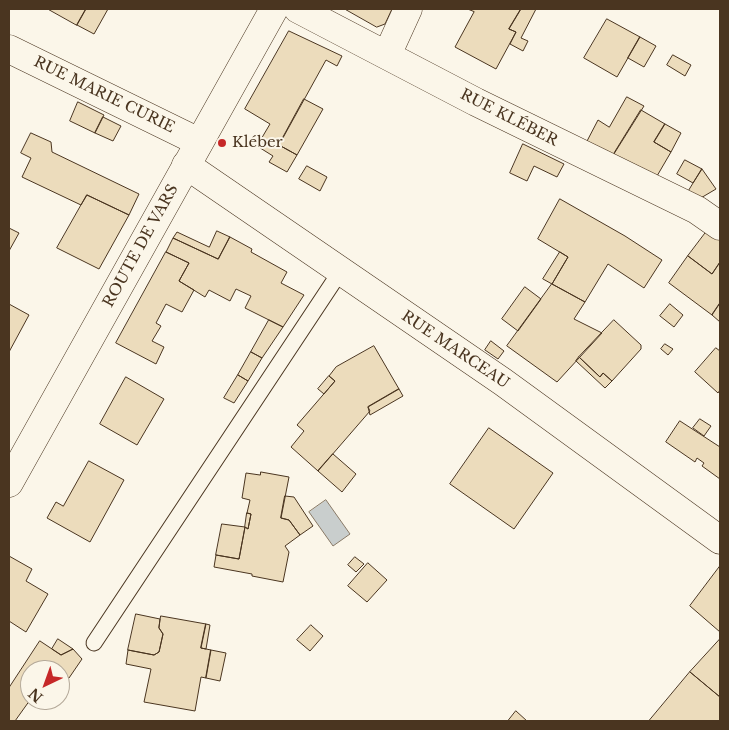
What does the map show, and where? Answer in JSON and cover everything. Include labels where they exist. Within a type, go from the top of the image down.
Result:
[{"type":"street","name":"ROUTE DE VARS","points":[[9,483],[274,9]]},
{"type":"street","name":"RUE KLÉBER","points":[[298,9],[476,102],[697,210],[720,226]]},
{"type":"street","points":[[387,55],[408,9]]},
{"type":"street","name":"RUE MARIE CURIE","points":[[9,49],[192,153]]},
{"type":"street","name":"RUE MARCEAU","points":[[192,153],[340,272],[502,382],[720,540]]},
{"type":"lane","points":[[94,643],[340,272]]},
{"type":"shaded area","points":[[326,500],[350,534],[333,546],[309,512]]},
{"type":"building","points":[[48,9],[86,9],[77,25]]},
{"type":"building","points":[[86,9],[108,9],[94,34],[77,25]]},
{"type":"building","points":[[345,9],[392,9],[385,24],[377,27]]},
{"type":"building","points":[[468,9],[521,9],[509,29],[516,32],[496,69],[455,47],[474,12]]},
{"type":"building","points":[[521,9],[536,9],[521,38],[528,41],[523,51],[510,44],[516,32],[509,29]]},
{"type":"building","points":[[607,19],[640,37],[617,77],[584,58]]},
{"type":"building","points":[[289,31],[342,56],[337,66],[326,60],[279,145],[297,155],[287,172],[269,162],[273,156],[257,146],[270,124],[245,109]]},
{"type":"building","points":[[640,37],[656,46],[644,67],[628,58]]},
{"type":"building","points":[[673,55],[691,65],[685,76],[667,65]]},
{"type":"building","points":[[627,97],[644,106],[612,157],[586,143],[598,120],[609,127]]},
{"type":"building","points":[[304,99],[323,109],[297,155],[279,145]]},
{"type":"building","points":[[78,102],[104,115],[95,133],[70,121]]},
{"type":"building","points":[[641,110],[665,124],[654,142],[671,152],[657,176],[612,157]]},
{"type":"building","points":[[103,117],[121,126],[113,141],[95,133]]},
{"type":"building","points":[[665,124],[681,133],[671,152],[654,142]]},
{"type":"building","points":[[31,133],[51,142],[52,152],[139,194],[129,215],[87,195],[81,205],[22,177],[31,158],[21,153]]},
{"type":"building","points":[[523,144],[564,164],[557,177],[534,166],[527,181],[510,173]]},
{"type":"building","points":[[685,160],[702,169],[693,183],[677,174]]},
{"type":"building","points":[[307,166],[327,177],[320,191],[299,179]]},
{"type":"building","points":[[702,169],[716,189],[694,202],[685,197]]},
{"type":"building","points":[[87,195],[129,215],[99,269],[57,248]]},
{"type":"building","points":[[560,199],[625,236],[662,260],[644,288],[608,264],[585,302],[552,284],[568,257],[538,239]]},
{"type":"building","points":[[710,227],[720,234],[720,262],[712,274],[688,256]]},
{"type":"building","points":[[9,228],[19,233],[9,251]]},
{"type":"building","points":[[217,231],[230,237],[218,259],[173,238],[177,232],[209,247]]},
{"type":"building","points":[[230,237],[252,249],[251,252],[287,272],[281,283],[304,295],[283,327],[245,308],[251,296],[236,289],[230,301],[209,290],[205,297],[179,281],[189,263],[166,252],[173,238],[218,259]]},
{"type":"building","points":[[166,252],[189,263],[179,281],[194,290],[182,312],[166,304],[156,323],[161,326],[152,341],[164,347],[156,364],[116,343]]},
{"type":"building","points":[[560,252],[568,257],[552,284],[543,279]]},
{"type":"building","points":[[688,256],[712,274],[720,262],[720,303],[712,315],[669,283]]},
{"type":"building","points":[[552,284],[585,302],[574,319],[602,333],[557,382],[507,346]]},
{"type":"building","points":[[525,287],[541,299],[518,331],[502,319]]},
{"type":"building","points":[[720,303],[720,322],[712,315]]},
{"type":"building","points":[[9,304],[29,315],[9,352]]},
{"type":"building","points":[[670,304],[683,315],[674,327],[660,316]]},
{"type":"building","points":[[269,320],[283,327],[262,358],[251,352]]},
{"type":"building","points":[[614,320],[641,345],[641,349],[612,381],[603,373],[600,377],[579,357]]},
{"type":"building","points":[[491,341],[504,351],[498,359],[485,350]]},
{"type":"building","points":[[665,344],[673,349],[668,355],[661,349]]},
{"type":"building","points":[[374,346],[399,389],[368,407],[370,411],[318,471],[291,447],[304,431],[297,425],[335,381],[329,376],[336,367]]},
{"type":"building","points":[[716,348],[720,351],[720,390],[718,393],[695,372]]},
{"type":"building","points":[[251,352],[262,358],[248,381],[238,375]]},
{"type":"building","points":[[579,357],[600,377],[603,373],[612,381],[605,388],[576,361]]},
{"type":"building","points":[[238,375],[248,381],[234,403],[224,398]]},
{"type":"building","points":[[329,376],[335,381],[324,394],[318,389]]},
{"type":"building","points":[[126,377],[164,399],[137,445],[100,424]]},
{"type":"building","points":[[399,389],[403,396],[370,415],[368,407]]},
{"type":"building","points":[[700,419],[711,426],[704,436],[693,428]]},
{"type":"building","points":[[680,421],[720,447],[720,479],[702,466],[704,463],[697,458],[695,462],[666,442]]},
{"type":"building","points":[[489,428],[553,473],[514,529],[450,484]]},
{"type":"building","points":[[333,454],[356,474],[342,492],[318,471]]},
{"type":"building","points":[[89,461],[124,480],[90,542],[47,518],[56,502],[63,506]]},
{"type":"building","points":[[261,472],[289,477],[281,518],[289,520],[300,535],[285,546],[289,552],[283,582],[214,567],[216,555],[239,559],[245,527],[248,529],[251,514],[247,513],[250,500],[242,498],[246,473],[260,475]]},
{"type":"building","points":[[285,496],[294,497],[313,526],[300,535],[289,520],[281,518]]},
{"type":"building","points":[[247,513],[251,514],[248,529],[245,527]]},
{"type":"building","points":[[222,524],[245,527],[239,559],[216,555]]},
{"type":"building","points":[[9,556],[32,569],[26,581],[48,594],[26,632],[9,621]]},
{"type":"building","points":[[355,557],[364,564],[356,572],[348,565]]},
{"type":"building","points":[[368,563],[387,580],[367,602],[348,586]]},
{"type":"building","points":[[720,566],[720,632],[690,606]]},
{"type":"building","points":[[136,614],[160,619],[159,628],[163,634],[159,652],[154,655],[128,650]]},
{"type":"building","points":[[161,616],[206,624],[201,648],[211,650],[206,678],[201,677],[195,711],[144,702],[151,669],[126,664],[128,650],[154,655],[159,652],[163,634],[159,628]]},
{"type":"building","points":[[206,624],[210,625],[206,649],[201,648]]},
{"type":"building","points":[[311,625],[323,636],[310,651],[297,640]]},
{"type":"building","points":[[58,639],[73,649],[61,655],[52,649]]},
{"type":"building","points":[[720,639],[720,697],[690,672]]},
{"type":"building","points":[[40,641],[61,655],[73,649],[82,659],[70,677],[70,660],[27,660]]},
{"type":"building","points":[[211,650],[226,653],[220,681],[206,678]]},
{"type":"building","points":[[20,671],[20,710],[23,710],[15,721],[9,721],[9,688]]},
{"type":"building","points":[[690,672],[720,697],[720,721],[649,721]]},
{"type":"building","points":[[516,711],[527,721],[508,721]]},
{"type":"place","name":"Kléber","points":[[222,143]]}]
